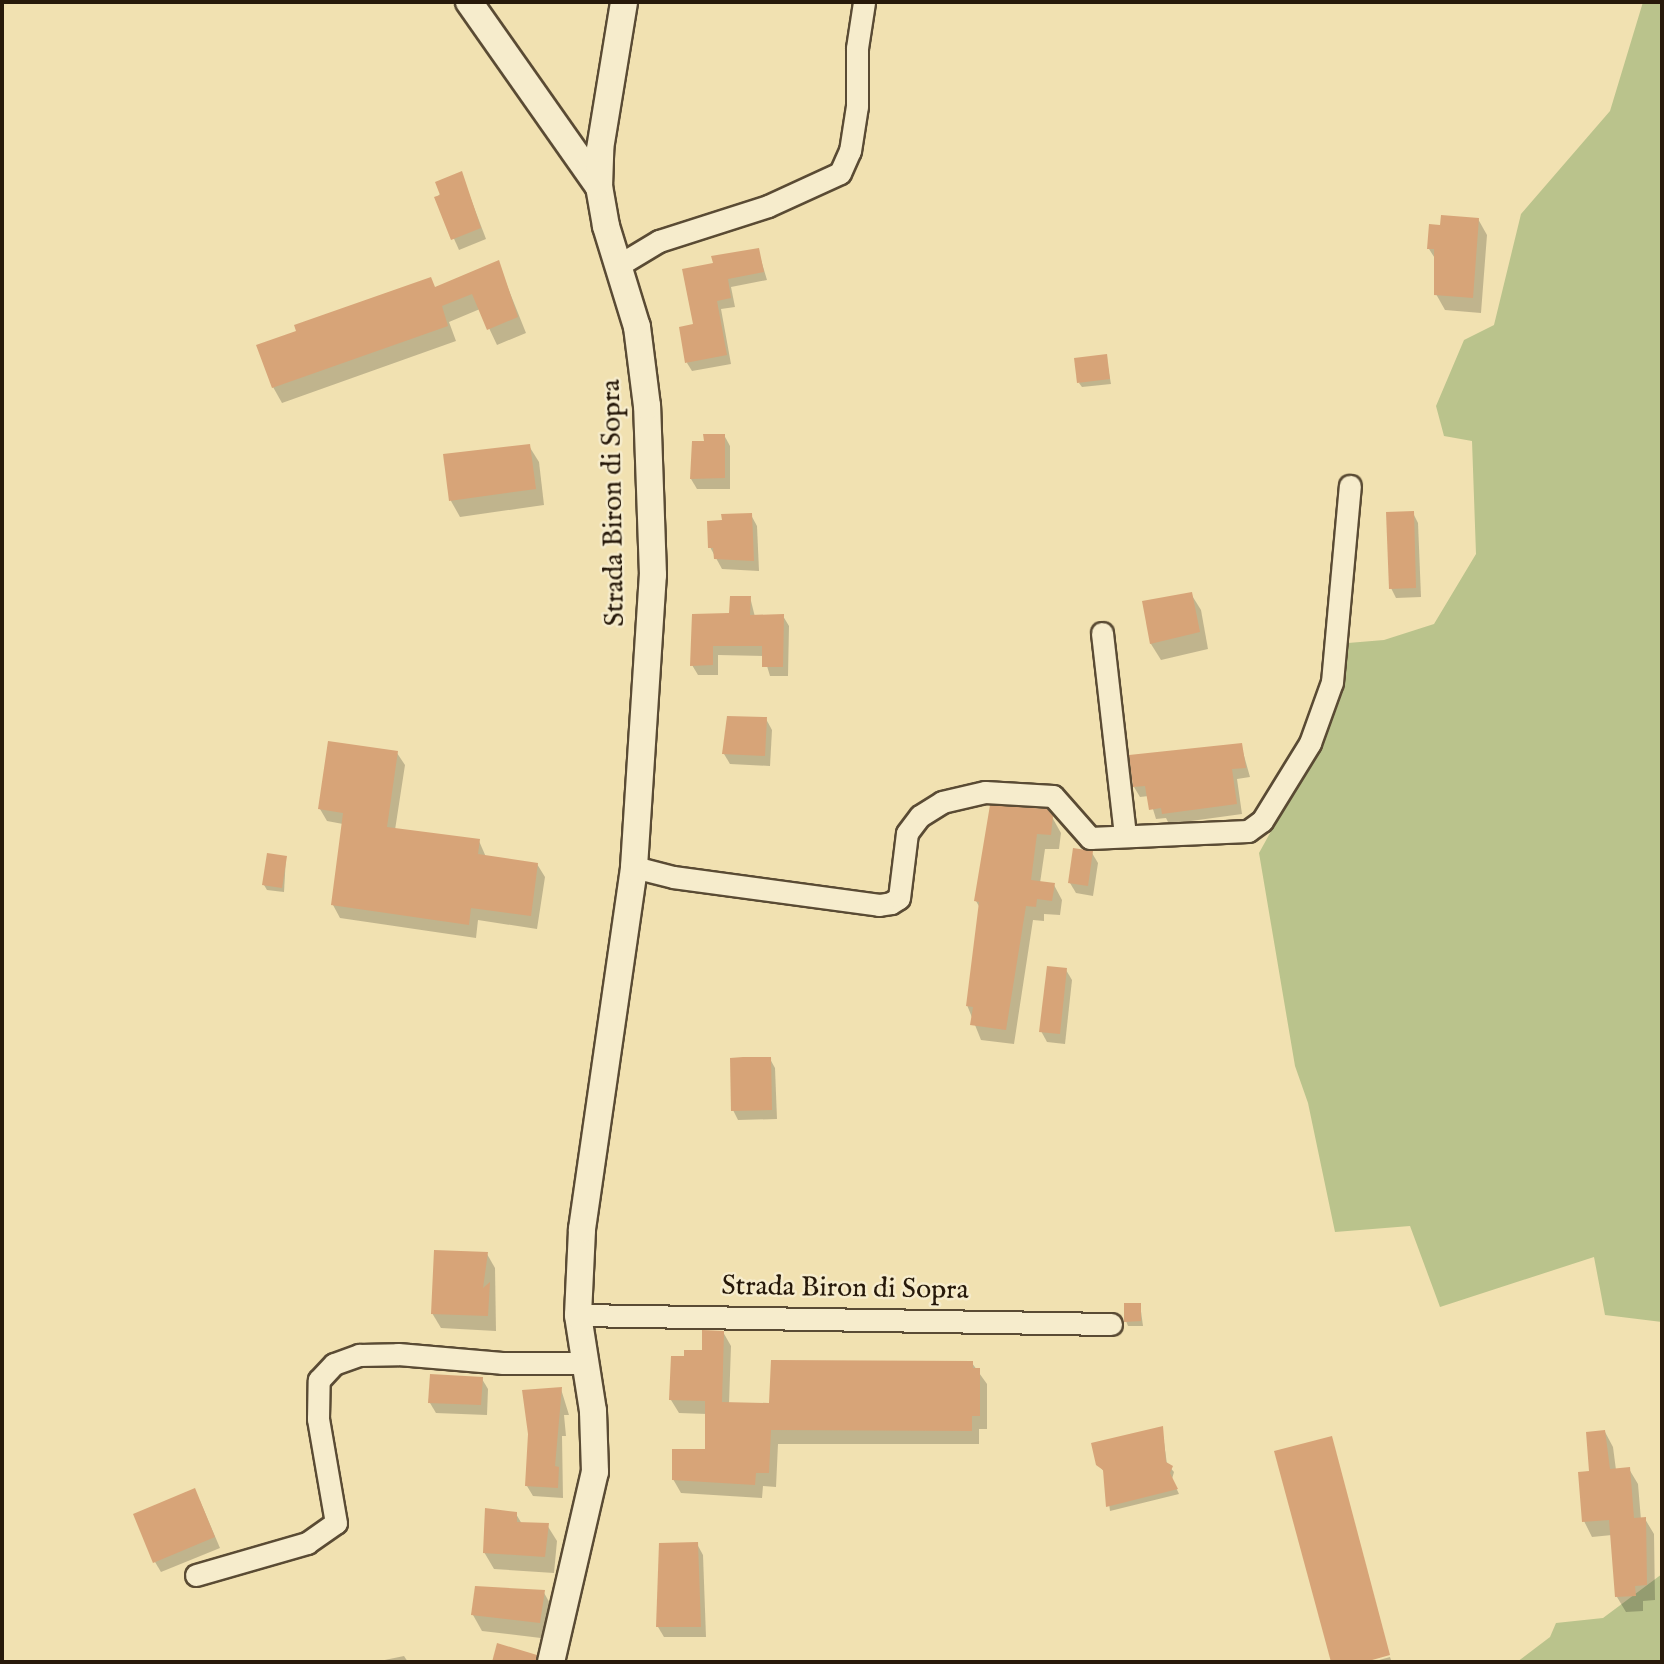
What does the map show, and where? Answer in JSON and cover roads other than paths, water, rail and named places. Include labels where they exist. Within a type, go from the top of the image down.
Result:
[{"type":"street","points":[[469,2],[599,187]]},
{"type":"street","points":[[599,187],[600,149],[624,2]]},
{"type":"street","points":[[620,265],[659,241],[768,206],[840,173],[850,151],[857,106],[864,2]]},
{"type":"street","name":"Strada Biron di Sopra","points":[[551,1662],[595,1472],[593,1411],[583,1363],[578,1315],[582,1229],[634,867],[653,575],[647,406],[637,327],[606,226],[599,187]]},
{"type":"street","points":[[634,867],[879,905],[899,898],[908,833],[920,816],[958,797],[1021,792],[1054,796],[1090,838],[1248,831],[1275,801],[1310,743],[1332,682],[1350,486]]},
{"type":"street","points":[[1102,633],[1125,835]]},
{"type":"street","name":"Strada Biron di Sopra","points":[[578,1315],[1111,1324]]},
{"type":"street","points":[[196,1575],[307,1543],[336,1523],[318,1419],[319,1380],[334,1364],[359,1355],[398,1354],[502,1363],[583,1363]]}]
